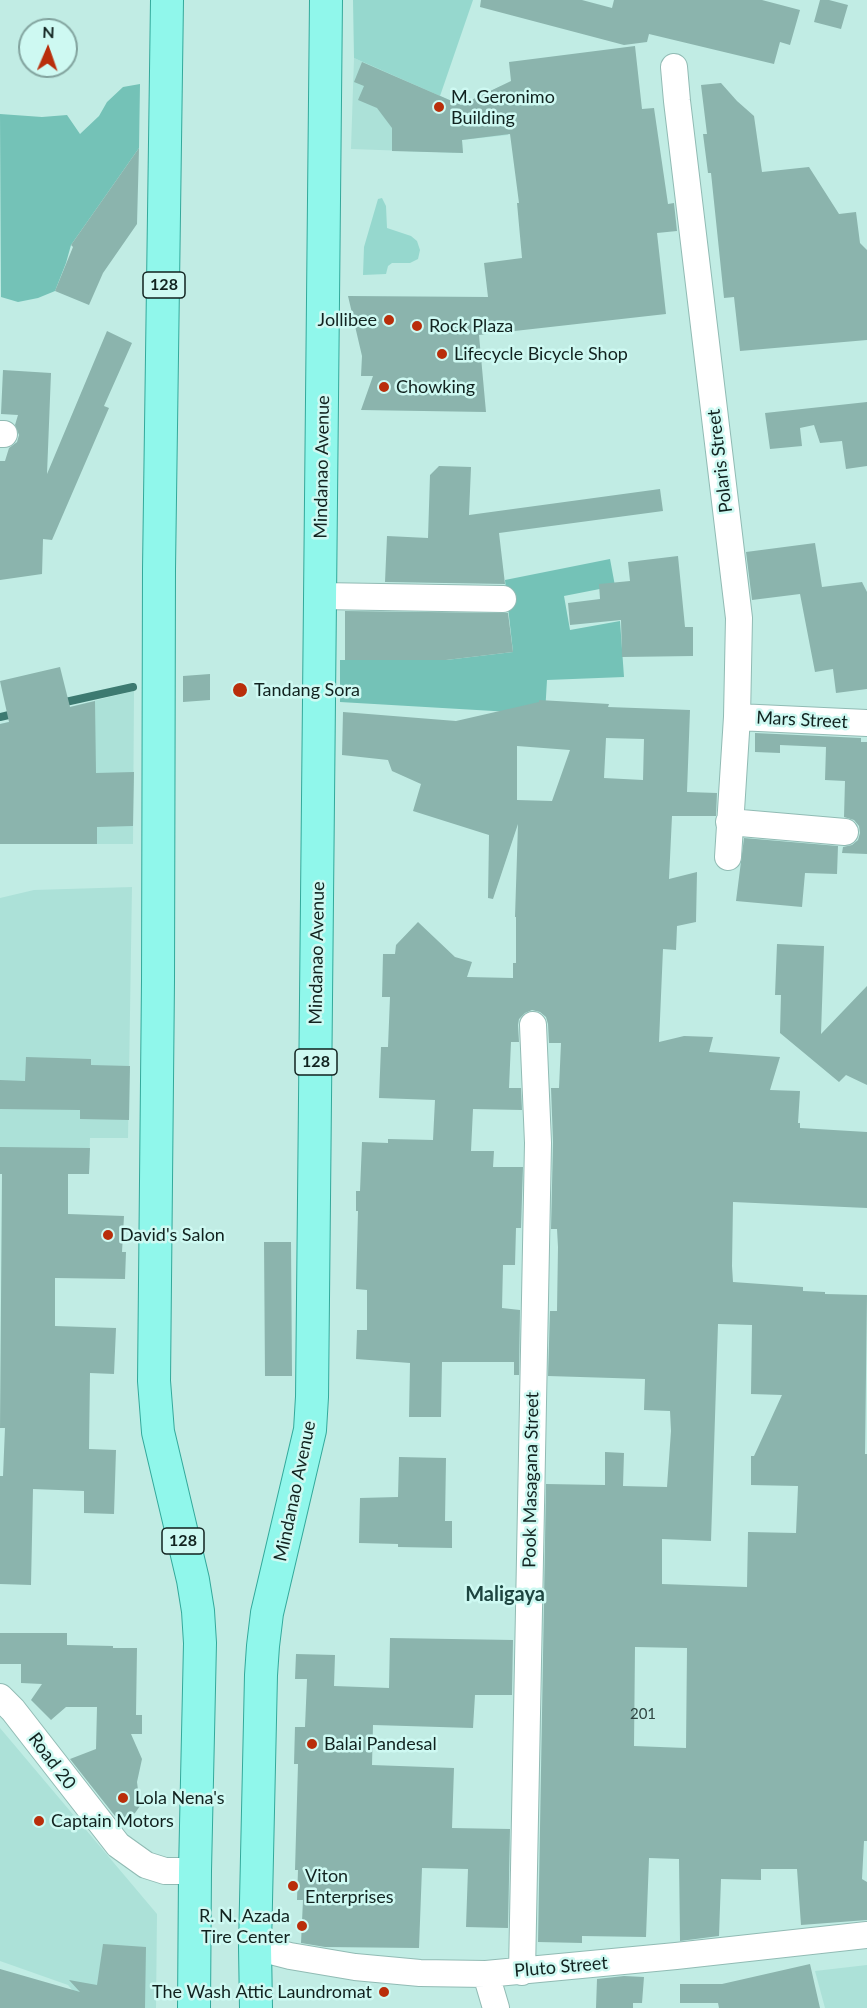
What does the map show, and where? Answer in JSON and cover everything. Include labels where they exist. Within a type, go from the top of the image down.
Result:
[{"type":"main road","name":"128","points":[[167,0],[159,569],[154,1381],[158,1432],[198,1611],[200,1642],[194,2008]]},
{"type":"main road","name":"Mindanao Avenue","points":[[256,2008],[255,1947],[263,1646],[267,1613],[310,1430],[326,0]]},
{"type":"street","name":"Polaris Street","points":[[674,67],[739,618],[737,717],[728,857]]},
{"type":"street","points":[[320,596],[503,599]]},
{"type":"street","name":"Mars Street","points":[[737,717],[867,723]]},
{"type":"street","points":[[729,822],[845,832]]},
{"type":"street","name":"Pook Masagana Street","points":[[522,1972],[538,1143],[533,1025]]},
{"type":"street","name":"Road 20","points":[[0,1697],[13,1710],[118,1845],[129,1855],[146,1865],[165,1871],[195,1871]]},
{"type":"street","name":"Pluto Street","points":[[255,1947],[290,1956],[355,1967],[420,1973],[486,1974],[867,1935]]},
{"type":"street","points":[[486,1974],[496,2008]]},
{"type":"shaded area","points":[[353,0],[473,0],[440,96],[354,58]]},
{"type":"shaded area","name":"M. Geronimo Building","points":[[354,58],[461,105],[501,86],[508,135],[462,140],[463,153],[351,149]]},
{"type":"shaded area","points":[[140,84],[139,148],[71,245],[55,291],[38,298],[18,302],[1,297],[0,114],[42,117],[67,115],[80,134],[99,116],[107,102],[123,87]]},
{"type":"shaded area","points":[[382,198],[386,206],[387,228],[411,236],[417,241],[420,250],[418,259],[410,263],[392,263],[388,266],[386,274],[363,275],[364,247],[378,199]]},
{"type":"shaded area","points":[[610,559],[615,586],[564,596],[570,630],[620,621],[624,677],[547,680],[545,714],[340,702],[340,660],[446,660],[513,652],[505,580]]},
{"type":"shaded area","points":[[134,691],[133,844],[0,844],[0,724]]},
{"type":"shaded area","points":[[132,887],[128,1138],[90,1138],[89,1174],[0,1174],[0,898],[34,890]]},
{"type":"shaded area","name":"Captain Motors","points":[[0,1728],[157,1914],[156,2008],[88,2008],[68,1985],[0,1961]]},
{"type":"shaded area","points":[[867,1965],[867,2008],[825,2008],[815,1971]]},
{"type":"building","points":[[481,0],[582,0],[612,8],[614,0],[762,0],[800,10],[790,45],[780,42],[774,64],[649,34],[647,42],[624,45],[480,7]]},
{"type":"building","points":[[820,0],[848,5],[841,29],[814,22]]},
{"type":"building","points":[[635,46],[642,109],[654,108],[668,204],[674,203],[677,231],[657,233],[666,314],[479,335],[486,412],[361,410],[373,376],[361,376],[362,356],[348,296],[488,297],[484,263],[522,258],[517,203],[519,203],[510,134],[462,140],[463,153],[392,151],[392,128],[377,108],[358,100],[364,86],[354,82],[362,62],[461,105],[511,81],[509,62]]},
{"type":"building","points":[[721,83],[754,116],[762,172],[809,167],[839,214],[856,212],[860,243],[867,250],[867,340],[740,351],[734,297],[724,298],[711,173],[708,173],[703,134],[707,134],[701,85]]},
{"type":"building","points":[[139,148],[137,224],[103,273],[89,305],[55,291],[73,247],[71,245]]},
{"type":"building","points":[[107,331],[132,343],[104,406],[109,408],[52,540],[43,539],[42,574],[0,580],[0,461],[5,461],[9,448],[17,442],[19,435],[15,425],[18,415],[1,414],[3,370],[51,373],[47,474]]},
{"type":"building","points":[[867,402],[867,466],[846,469],[842,441],[820,443],[814,425],[800,428],[802,446],[770,449],[765,413]]},
{"type":"building","points":[[439,466],[471,467],[469,515],[660,489],[663,511],[499,533],[505,584],[385,582],[387,536],[428,538],[430,475]]},
{"type":"building","points":[[815,543],[822,587],[862,582],[867,592],[867,689],[836,693],[833,669],[815,672],[800,594],[752,600],[746,552]]},
{"type":"building","points":[[678,556],[685,627],[693,627],[693,656],[622,657],[621,620],[570,625],[568,603],[600,599],[599,584],[630,581],[628,562]]},
{"type":"building","points":[[345,611],[508,613],[513,652],[446,660],[345,660]]},
{"type":"building","points":[[60,667],[70,707],[95,701],[96,773],[134,772],[133,826],[97,827],[97,844],[0,844],[0,724],[9,722],[0,681]]},
{"type":"building","points":[[210,674],[210,700],[183,702],[183,676]]},
{"type":"building","points":[[539,700],[609,704],[608,707],[690,710],[687,792],[717,793],[716,816],[672,816],[669,879],[697,872],[696,922],[677,926],[676,950],[663,949],[659,1042],[684,1036],[713,1037],[709,1052],[780,1057],[770,1090],[800,1091],[798,1123],[800,1123],[800,1128],[867,1132],[867,1208],[733,1202],[732,1266],[733,1282],[803,1287],[803,1291],[825,1292],[825,1294],[867,1295],[865,1454],[867,1454],[867,1841],[864,1841],[862,1879],[867,1882],[867,1920],[801,1925],[797,1869],[761,1869],[761,1880],[721,1879],[719,1936],[680,1941],[679,1859],[649,1858],[646,1937],[582,1936],[582,1943],[538,1942],[546,1484],[605,1485],[605,1452],[624,1453],[623,1486],[667,1487],[671,1431],[670,1411],[644,1410],[645,1379],[548,1376],[550,1311],[557,1311],[558,1247],[557,1229],[551,1229],[553,1142],[551,1088],[559,1088],[561,1043],[549,1043],[546,1017],[540,1012],[532,1010],[519,1019],[519,1042],[511,1042],[509,1088],[521,1088],[522,1110],[473,1109],[471,1151],[494,1151],[493,1167],[523,1167],[521,1228],[516,1228],[515,1265],[503,1265],[502,1308],[520,1310],[519,1375],[514,1375],[514,1362],[442,1362],[441,1417],[409,1417],[410,1363],[356,1359],[357,1330],[367,1330],[367,1290],[356,1289],[358,1211],[356,1211],[356,1191],[360,1191],[362,1142],[388,1143],[388,1139],[433,1140],[435,1100],[379,1098],[381,1047],[388,1047],[390,997],[382,997],[383,954],[395,954],[396,945],[418,922],[455,957],[472,962],[467,977],[513,978],[513,963],[516,963],[518,824],[493,899],[488,898],[489,835],[413,811],[421,784],[392,771],[388,760],[342,755],[343,712],[456,721],[539,702]],"holes":[[[606,738],[644,739],[643,780],[604,778]],[[517,746],[570,750],[552,801],[517,800]],[[718,1324],[752,1325],[751,1394],[782,1395],[754,1456],[751,1456],[751,1485],[798,1486],[796,1533],[748,1532],[747,1587],[662,1584],[662,1539],[711,1541]],[[635,1647],[687,1648],[686,1748],[634,1746]]]},
{"type":"building","points":[[755,733],[861,738],[861,742],[867,742],[867,854],[842,853],[843,847],[852,845],[858,840],[859,826],[854,820],[844,817],[845,781],[825,780],[826,747],[780,745],[780,753],[755,752]]},
{"type":"building","points":[[744,838],[838,846],[837,874],[805,873],[802,907],[736,901]]},
{"type":"building","points":[[777,944],[824,946],[821,1034],[867,986],[867,1085],[846,1075],[839,1082],[780,1033],[781,995],[775,995]]},
{"type":"building","points":[[26,1057],[91,1059],[91,1065],[130,1066],[129,1120],[80,1119],[80,1110],[0,1109],[0,1080],[25,1081]]},
{"type":"building","points":[[0,1147],[90,1148],[89,1174],[68,1174],[68,1214],[124,1216],[122,1252],[126,1252],[125,1279],[55,1278],[55,1326],[116,1328],[114,1374],[90,1373],[89,1449],[116,1450],[114,1514],[84,1513],[84,1491],[33,1489],[31,1585],[0,1584],[0,1476],[3,1476],[5,1428],[0,1428],[2,1174],[0,1174]]},
{"type":"building","points":[[264,1242],[291,1242],[292,1376],[265,1376]]},
{"type":"building","points":[[399,1457],[446,1458],[445,1521],[452,1521],[452,1548],[398,1547],[398,1544],[359,1543],[360,1498],[398,1497]]},
{"type":"building","points":[[0,1633],[67,1633],[67,1645],[137,1648],[136,1715],[142,1715],[142,1734],[131,1734],[142,1759],[137,1782],[140,1806],[135,1813],[127,1818],[115,1816],[70,1759],[96,1749],[97,1707],[66,1707],[51,1720],[31,1700],[42,1684],[21,1683],[21,1664],[0,1664]]},
{"type":"building","points":[[390,1638],[513,1640],[512,1695],[475,1695],[473,1728],[373,1725],[372,1765],[454,1768],[452,1828],[510,1829],[508,1928],[466,1927],[468,1869],[422,1868],[419,1948],[325,1947],[301,1943],[303,1900],[297,1900],[298,1870],[295,1870],[298,1764],[294,1764],[295,1727],[305,1727],[307,1679],[295,1679],[296,1654],[335,1655],[334,1686],[389,1688]]},
{"type":"building","points":[[103,1944],[146,1947],[145,2008],[0,2008],[0,1969],[80,1992],[69,1980],[97,1985]]},
{"type":"building","points":[[810,1964],[820,2008],[719,2008],[718,2003],[680,2003],[680,1984],[722,1984]]},
{"type":"building","points":[[624,1976],[644,1977],[642,2003],[633,2003],[633,2008],[596,2008],[597,1979]]},
{"type":"waterway","points":[[61,703],[133,687]]},
{"type":"waterway","points":[[0,717],[17,713]]},
{"type":"place","name":"M. Geronimo Building","points":[[439,107]]},
{"type":"place","name":"Jollibee","points":[[389,320]]},
{"type":"place","name":"Rock Plaza","points":[[417,326]]},
{"type":"place","name":"Lifecycle Bicycle Shop","points":[[442,354]]},
{"type":"place","name":"Chowking","points":[[384,387]]},
{"type":"place","name":"Tandang Sora","points":[[240,690]]},
{"type":"place","name":"David's Salon","points":[[108,1235]]},
{"type":"place","name":"Balai Pandesal","points":[[312,1744]]},
{"type":"place","name":"Lola Nena's","points":[[123,1798]]},
{"type":"place","name":"Captain Motors","points":[[39,1821]]},
{"type":"place","name":"Viton Enterprises","points":[[293,1886]]},
{"type":"place","name":"R. N. Azada Tire Center","points":[[302,1926]]},
{"type":"place","name":"The Wash Attic Laundromat","points":[[384,1992]]},
{"type":"district","name":"Maligaya","points":[[505,1595]]}]
